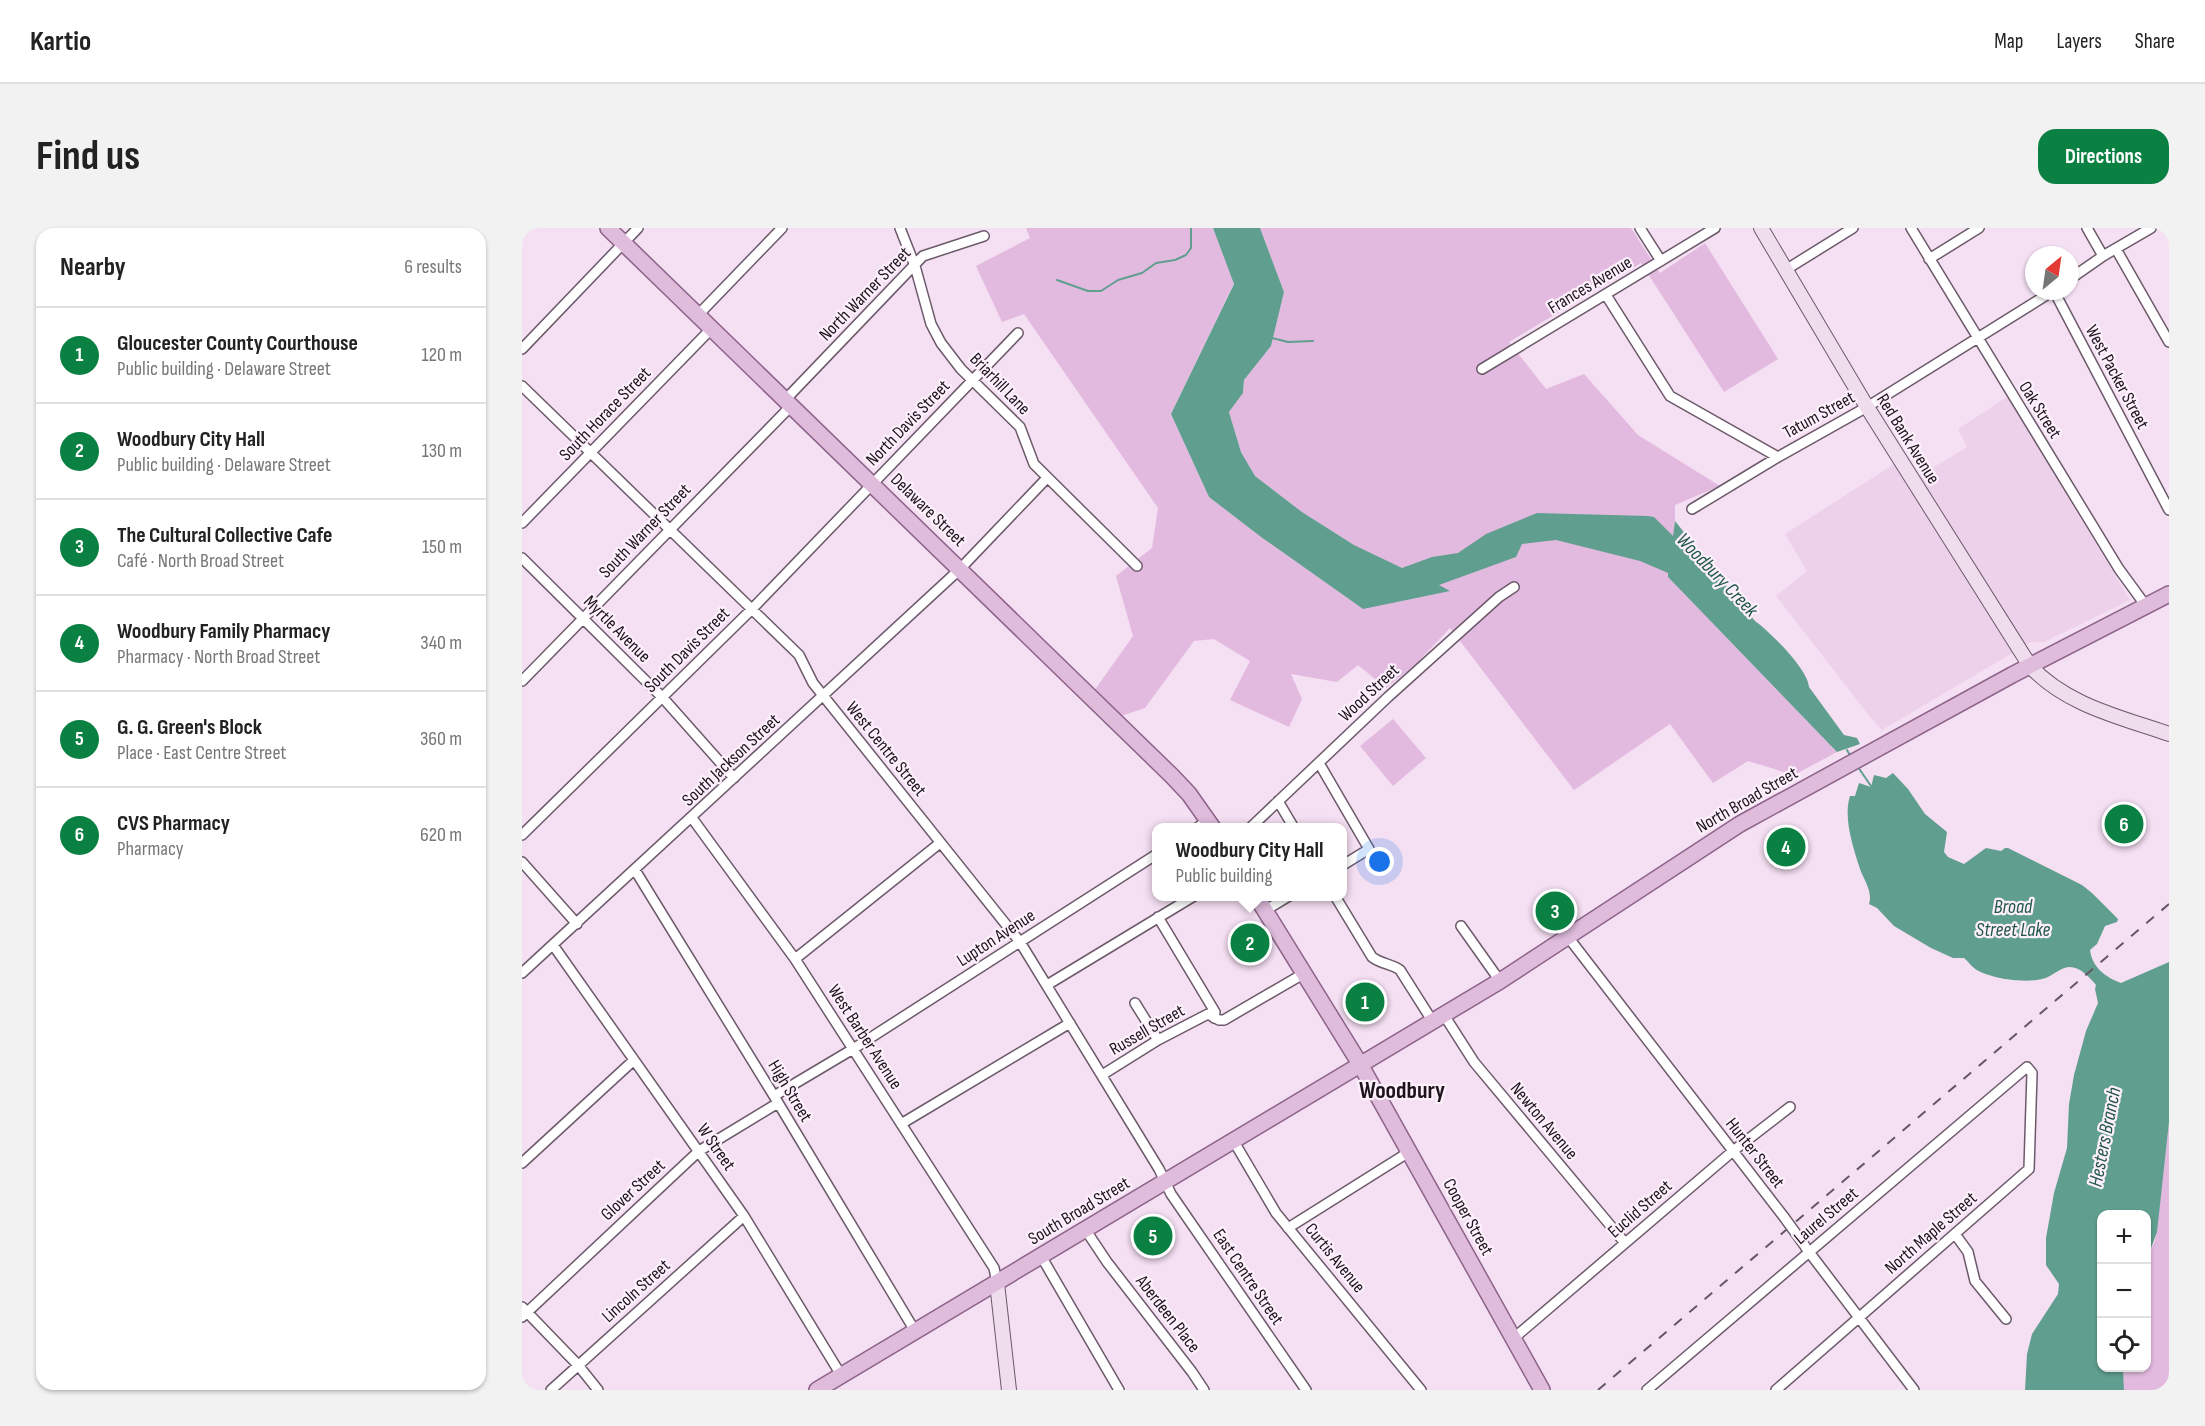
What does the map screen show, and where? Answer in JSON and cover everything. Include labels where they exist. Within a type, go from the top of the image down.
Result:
[{"type":"main road","name":"Delaware Street","points":[[608,228],[1189,794],[1205,823]]},
{"type":"main road","name":"North Broad Street","points":[[1360,1065],[1500,981],[1720,836],[1872,751],[2169,594]]},
{"type":"main road","points":[[1258,901],[1360,1065]]},
{"type":"main road","name":"South Broad Street","points":[[817,1390],[1360,1065]]},
{"type":"main road","name":"Cooper Street","points":[[1360,1065],[1542,1390]]},
{"type":"street","points":[[522,349],[639,228]]},
{"type":"street","points":[[698,315],[782,228]]},
{"type":"street","name":"Briarhill Lane","points":[[900,228],[915,266],[931,324],[941,343],[972,381],[1020,427],[1034,465],[1137,566]]},
{"type":"street","points":[[1640,228],[1661,261]]},
{"type":"street","name":"Frances Avenue","points":[[1482,369],[1715,228]]},
{"type":"street","name":"Red Bank Avenue","points":[[1761,228],[1867,407],[2030,666],[2043,679],[2069,698],[2169,734]]},
{"type":"street","points":[[1787,269],[1853,228]]},
{"type":"street","name":"Oak Street","points":[[1911,228],[1977,340],[2119,569],[2146,606]]},
{"type":"street","points":[[1929,259],[1979,228]]},
{"type":"street","points":[[2087,228],[2103,256]]},
{"type":"street","points":[[2079,273],[2151,228]]},
{"type":"street","name":"North Warner Street","points":[[789,402],[923,256],[984,236]]},
{"type":"street","points":[[2116,249],[2169,342]]},
{"type":"street","points":[[1606,295],[1670,396],[1778,457]]},
{"type":"street","name":"Tatum Street","points":[[1692,509],[1867,407],[2039,300]]},
{"type":"street","name":"West Packer Street","points":[[2058,300],[2169,510]]},
{"type":"street","name":"South Horace Street","points":[[522,523],[712,328]]},
{"type":"street","name":"North Davis Street","points":[[873,484],[1018,333]]},
{"type":"street","name":"West Centre Street","points":[[522,386],[799,655],[813,683],[1020,942],[1165,1181]]},
{"type":"street","name":"South Warner Street","points":[[522,681],[670,529],[789,402]]},
{"type":"street","name":"South Jackson Street","points":[[522,973],[824,697],[960,569],[1047,478]]},
{"type":"street","name":"South Davis Street","points":[[522,835],[752,609],[873,484]]},
{"type":"street","name":"Myrtle Avenue","points":[[522,558],[663,698],[734,778]]},
{"type":"street","name":"Wood Street","points":[[1255,823],[1499,597],[1514,587]]},
{"type":"street","points":[[1319,763],[1369,849],[1347,863]]},
{"type":"street","points":[[1278,801],[1291,823]]},
{"type":"street","name":"West Barber Avenue","points":[[692,818],[795,959],[994,1268],[997,1283]]},
{"type":"street","points":[[795,959],[940,843]]},
{"type":"street","name":"Lupton Avenue","points":[[853,1049],[1152,857]]},
{"type":"street","points":[[522,862],[577,924]]},
{"type":"street","name":"High Street","points":[[635,870],[915,1331]]},
{"type":"street","points":[[1047,985],[1187,901]]},
{"type":"street","points":[[1264,911],[1282,901]]},
{"type":"street","name":"Newton Avenue","points":[[1337,901],[1372,957],[1400,970],[1438,1019],[1625,1243]]},
{"type":"street","points":[[1158,917],[1215,1012],[1214,1018]]},
{"type":"street","points":[[1461,926],[1500,981]]},
{"type":"street","name":"Hunter Street","points":[[1568,937],[1914,1390]]},
{"type":"street","name":"W Street","points":[[553,945],[744,1216],[842,1376]]},
{"type":"street","name":"Russell Street","points":[[1102,1075],[1158,1040],[1208,1014],[1224,1020],[1303,974]]},
{"type":"street","points":[[1135,1003],[1158,1040]]},
{"type":"street","points":[[901,1124],[1070,1023]]},
{"type":"street","name":"Glover Street","points":[[524,1312],[699,1151],[853,1049]]},
{"type":"street","points":[[522,1163],[634,1060]]},
{"type":"street","name":"North Maple Street","points":[[1783,1388],[1859,1317],[2029,1169],[2032,1072],[2027,1067]]},
{"type":"street","name":"Laurel Street","points":[[1647,1390],[1807,1249],[2027,1067]]},
{"type":"street","name":"Euclid Street","points":[[1514,1338],[1733,1151],[1790,1107]]},
{"type":"street","name":"Curtis Avenue","points":[[1233,1140],[1276,1213],[1421,1390]]},
{"type":"street","points":[[1288,1228],[1408,1152]]},
{"type":"street","name":"East Centre Street","points":[[1165,1181],[1171,1194],[1305,1390]]},
{"type":"street","name":"Lincoln Street","points":[[551,1390],[744,1216]]},
{"type":"street","name":"Aberdeen Place","points":[[1085,1229],[1107,1262],[1204,1390]]},
{"type":"street","points":[[1955,1234],[1968,1252],[1975,1281],[2006,1318]]},
{"type":"street","points":[[1041,1256],[1119,1390]]},
{"type":"street","points":[[997,1283],[1010,1390]]},
{"type":"street","points":[[524,1312],[578,1365],[598,1390]]},
{"type":"shaded area","points":[[1026,228],[1213,228],[1234,283],[1171,414],[1209,497],[1363,609],[1354,545],[1302,512],[1255,476],[1241,452],[1229,412],[1243,393],[1244,380],[1271,346],[1284,292],[1260,228],[1631,228],[1660,273],[1705,243],[1778,359],[1724,392],[1641,263],[1509,342],[1546,389],[1584,374],[1638,435],[1720,486],[1675,505],[1668,577],[1837,752],[1794,775],[1748,761],[1713,783],[1670,724],[1574,790],[1450,628],[1415,665],[1386,688],[1358,665],[1337,682],[1291,674],[1302,699],[1289,727],[1230,700],[1250,661],[1214,639],[1194,641],[1145,708],[1121,716],[1094,691],[1133,636],[1116,576],[1152,548],[1158,508],[1024,314],[1002,322],[976,266],[1030,238]]},
{"type":"shaded area","points":[[2007,397],[2130,600],[2044,642],[2031,642],[1882,730],[1776,596],[1807,571],[1785,534],[1894,464],[1906,484],[1967,447],[1958,429]]},
{"type":"shaded area","points":[[1393,719],[1426,758],[1393,786],[1360,746]]},
{"type":"shaded area","points":[[2169,1122],[2169,1390],[2124,1390],[2123,1372],[2151,1372],[2151,1250],[2155,1241]]},
{"type":"water","points":[[1213,228],[1260,228],[1284,292],[1271,346],[1244,380],[1243,393],[1229,412],[1241,452],[1255,476],[1302,512],[1354,545],[1402,568],[1432,557],[1458,553],[1486,534],[1537,513],[1654,517],[1673,536],[1675,521],[1755,621],[1795,661],[1807,679],[1809,687],[1844,735],[1857,738],[1860,744],[1837,752],[1668,577],[1668,573],[1640,561],[1556,540],[1522,544],[1516,557],[1439,585],[1450,591],[1363,609],[1209,497],[1171,414],[1234,284]]},
{"type":"water","points":[[1893,773],[1908,789],[1925,814],[1947,832],[1944,852],[1948,857],[1964,864],[1986,848],[2001,851],[2008,848],[2082,885],[2092,893],[2118,919],[2117,922],[2105,926],[2097,944],[2090,950],[2096,966],[2110,978],[2121,983],[2169,962],[2169,1122],[2157,1232],[2151,1248],[2151,1210],[2097,1210],[2097,1372],[2123,1372],[2124,1390],[2025,1390],[2027,1354],[2032,1334],[2058,1294],[2059,1284],[2046,1265],[2046,1238],[2054,1193],[2067,1148],[2069,1104],[2074,1075],[2086,1031],[2098,1003],[2096,985],[2088,976],[2073,967],[2032,981],[2010,980],[1989,975],[1974,968],[1964,958],[1953,958],[1931,948],[1894,926],[1877,908],[1869,904],[1869,891],[1854,851],[1848,805],[1850,796],[1855,796],[1859,783],[1871,787],[1874,775],[1886,778]]},
{"type":"waterway","points":[[1057,280],[1088,291],[1101,291],[1118,280],[1142,273],[1156,263],[1175,260],[1186,255],[1191,248],[1191,228]]},
{"type":"waterway","points":[[1272,338],[1288,342],[1313,341]]},
{"type":"waterway","name":"Woodbury Creek","points":[[1847,750],[1851,757]]},
{"type":"waterway","name":"Woodbury Creek","points":[[1858,767],[1873,789]]},
{"type":"railway","points":[[1598,1390],[2169,904]]},
{"type":"place","name":"CVS Pharmacy","points":[[2124,824]]},
{"type":"place","name":"Woodbury Family Pharmacy","points":[[1786,847]]},
{"type":"place","name":"The Cultural Collective Cafe","points":[[1555,911]]},
{"type":"place","name":"Woodbury City Hall","points":[[1250,943]]},
{"type":"place","name":"Gloucester County Courthouse","points":[[1365,1002]]},
{"type":"place","name":"G. G. Green's Block","points":[[1153,1236]]},
{"type":"district","name":"Woodbury","points":[[1402,1090]]},
{"type":"water label","name":"Broad Street Lake","points":[[2013,918]]},
{"type":"water label","name":"Hesters Branch","points":[[2105,1137]]}]
